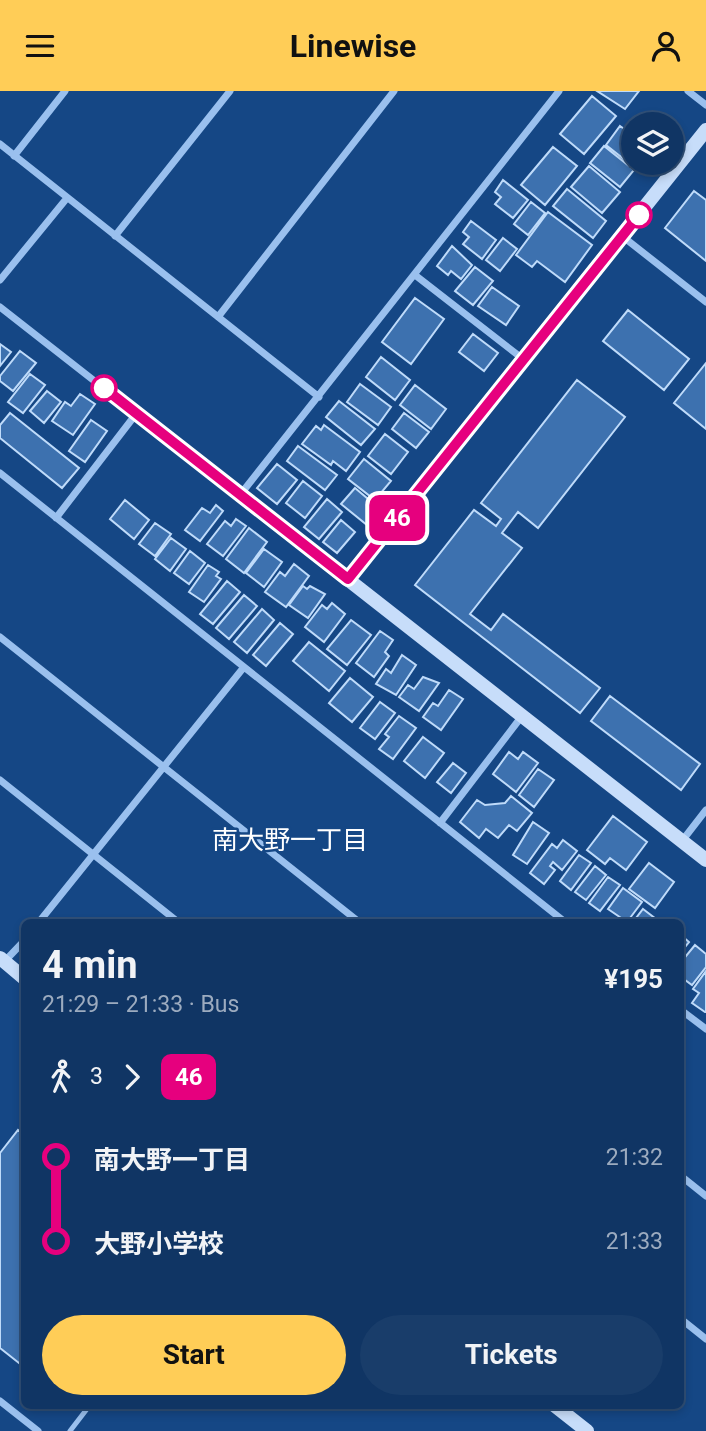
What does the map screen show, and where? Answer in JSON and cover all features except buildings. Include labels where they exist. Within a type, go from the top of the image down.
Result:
[{"type":"street","points":[[14,156],[65,91]]},
{"type":"street","points":[[115,236],[230,91]]},
{"type":"street","points":[[218,317],[394,91]]},
{"type":"street","points":[[240,495],[559,91]]},
{"type":"street","points":[[688,91],[706,105]]},
{"type":"street","points":[[348,579],[706,130]]},
{"type":"street","points":[[0,144],[319,397]]},
{"type":"street","points":[[0,280],[67,198]]},
{"type":"street","points":[[622,236],[706,302]]},
{"type":"street","points":[[415,275],[523,359]]},
{"type":"street","points":[[0,307],[706,860]]},
{"type":"street","points":[[56,518],[136,414]]},
{"type":"street","points":[[0,473],[561,919]]},
{"type":"street","points":[[0,637],[355,919]]},
{"type":"street","points":[[41,919],[244,667]]},
{"type":"street","points":[[440,823],[522,716]]},
{"type":"street","points":[[0,780],[174,919]]},
{"type":"street","points":[[681,841],[706,810]]},
{"type":"street","points":[[21,944],[1,962],[21,976]]},
{"type":"street","points":[[684,1012],[706,1029]]},
{"type":"street","points":[[684,1178],[706,1196]]},
{"type":"street","points":[[684,1321],[706,1339]]},
{"type":"street","points":[[0,1401],[38,1431]]},
{"type":"street","points":[[559,1409],[587,1431]]},
{"type":"lane","points":[[70,1431],[87,1409]]},
{"type":"bus line","name":"46","points":[[104,388],[348,579],[639,215]]},
{"type":"district","name":"南大野一丁目","points":[[290,840]]}]
